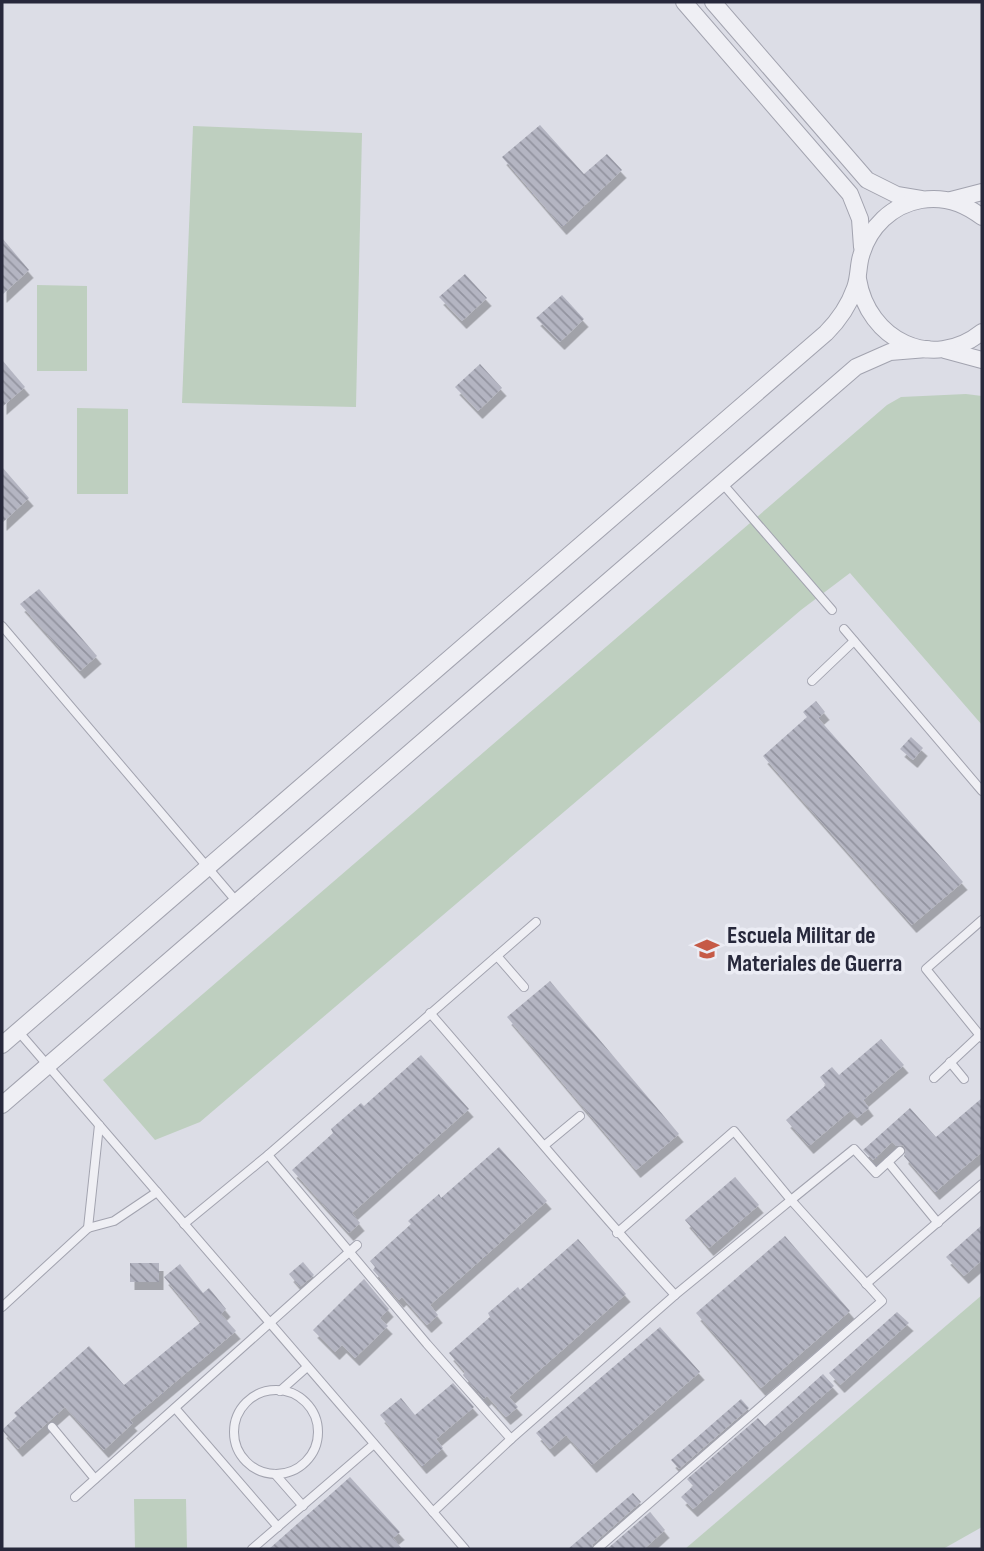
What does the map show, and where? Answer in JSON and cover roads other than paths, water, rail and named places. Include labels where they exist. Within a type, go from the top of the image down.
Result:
[{"type":"street","points":[[2,1045],[826,333],[849,303],[858,277],[862,231],[850,194],[684,2]]},
{"type":"street","points":[[713,2],[867,180],[897,195],[951,201],[970,208],[982,217]]},
{"type":"street","points":[[951,201],[982,192]]},
{"type":"street","points":[[860,257],[867,239],[878,223],[893,210],[911,202],[930,199]]},
{"type":"street","points":[[858,277],[864,303],[879,326],[893,338],[909,345],[982,360]]},
{"type":"street","points":[[2,1105],[856,368],[890,352],[957,346],[982,332]]},
{"type":"lane","points":[[722,483],[832,610]]},
{"type":"lane","points":[[2,626],[237,902]]},
{"type":"lane","points":[[844,629],[982,791]]},
{"type":"lane","points":[[812,681],[854,641]]},
{"type":"lane","points":[[934,1078],[981,1037],[926,969],[982,920]]},
{"type":"lane","points":[[184,1224],[268,1155],[536,922]]},
{"type":"lane","points":[[498,956],[524,987]]},
{"type":"lane","points":[[430,1013],[545,1145],[617,1233],[675,1295]]},
{"type":"lane","points":[[18,1031],[465,1549]]},
{"type":"lane","points":[[950,1062],[964,1079]]},
{"type":"lane","points":[[545,1145],[580,1116]]},
{"type":"lane","points":[[88,1228],[99,1125]]},
{"type":"lane","points":[[597,1549],[882,1301],[791,1200],[734,1131],[617,1233]]},
{"type":"lane","points":[[433,1512],[510,1439],[675,1295],[854,1149],[877,1173],[900,1151]]},
{"type":"lane","points":[[268,1155],[510,1439]]},
{"type":"lane","points":[[888,1162],[938,1223]]},
{"type":"lane","points":[[866,1284],[982,1184]]},
{"type":"lane","points":[[2,1307],[88,1228],[114,1221],[156,1192]]},
{"type":"lane","points":[[75,1497],[357,1245]]},
{"type":"lane","points":[[280,1391],[307,1367]]},
{"type":"lane","points":[[280,1391],[295,1395],[306,1403],[317,1425],[317,1438],[314,1451],[306,1461],[296,1469],[275,1474],[257,1470],[246,1463],[238,1452],[234,1426],[238,1413],[246,1402],[257,1395],[280,1391]]},
{"type":"lane","points":[[175,1408],[278,1527]]},
{"type":"lane","points":[[52,1427],[95,1479]]},
{"type":"lane","points":[[252,1549],[374,1444]]},
{"type":"lane","points":[[275,1474],[303,1506]]},
{"type":"place","name":"Escuela Militar de Materiales de Guerra","points":[[707,949]]}]
